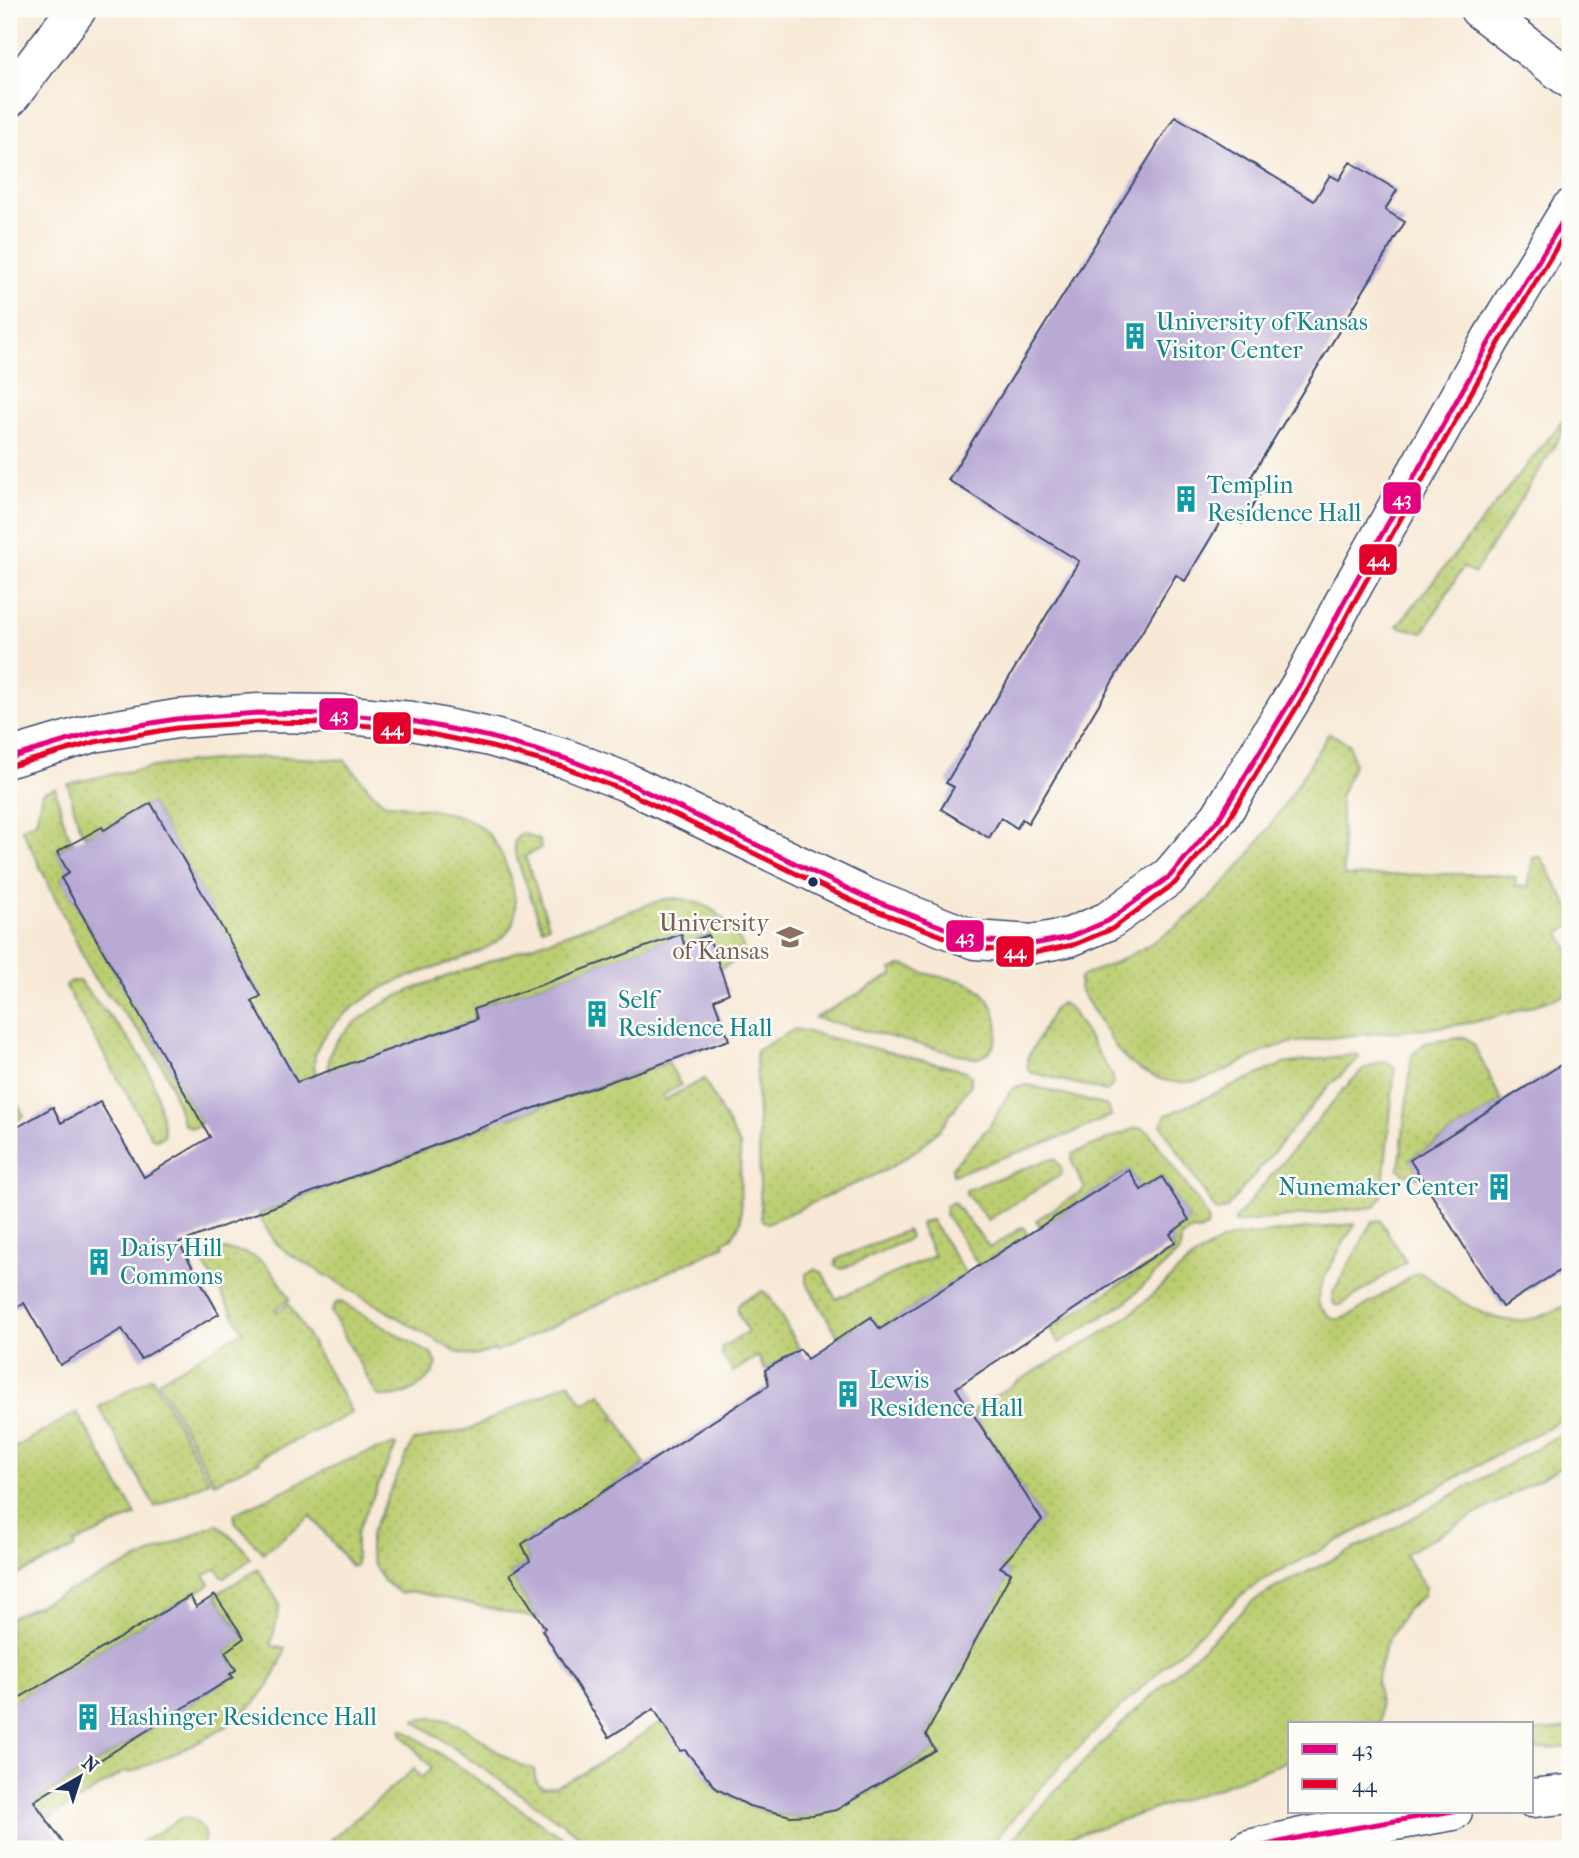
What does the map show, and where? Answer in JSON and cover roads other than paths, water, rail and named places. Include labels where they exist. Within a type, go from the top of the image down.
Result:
[{"type":"main road","points":[[9,98],[77,9]]},
{"type":"main road","points":[[1479,9],[1570,79]]},
{"type":"main road","points":[[9,758],[93,733],[176,719],[285,713],[339,714],[412,721],[490,737],[567,759],[614,778],[863,896],[975,940],[1033,944],[1070,937],[1108,921],[1170,876],[1220,817],[1302,682],[1490,339],[1570,209]]},
{"type":"main road","points":[[1534,1798],[1570,1794]]},
{"type":"main road","points":[[1249,1849],[1447,1812]]},
{"type":"place","name":"University of Kansas Visitor Center","points":[[1135,336]]},
{"type":"place","name":"Templin Residence Hall","points":[[1186,499]]},
{"type":"place","name":"University of Kansas","points":[[790,937]]},
{"type":"place","name":"Self Residence Hall","points":[[597,1014]]},
{"type":"place","name":"Nunemaker Center","points":[[1499,1187]]},
{"type":"place","name":"Daisy Hill Commons","points":[[99,1262]]},
{"type":"place","name":"Lewis Residence Hall","points":[[848,1394]]},
{"type":"place","name":"Hashinger Residence Hall","points":[[88,1717]]}]
